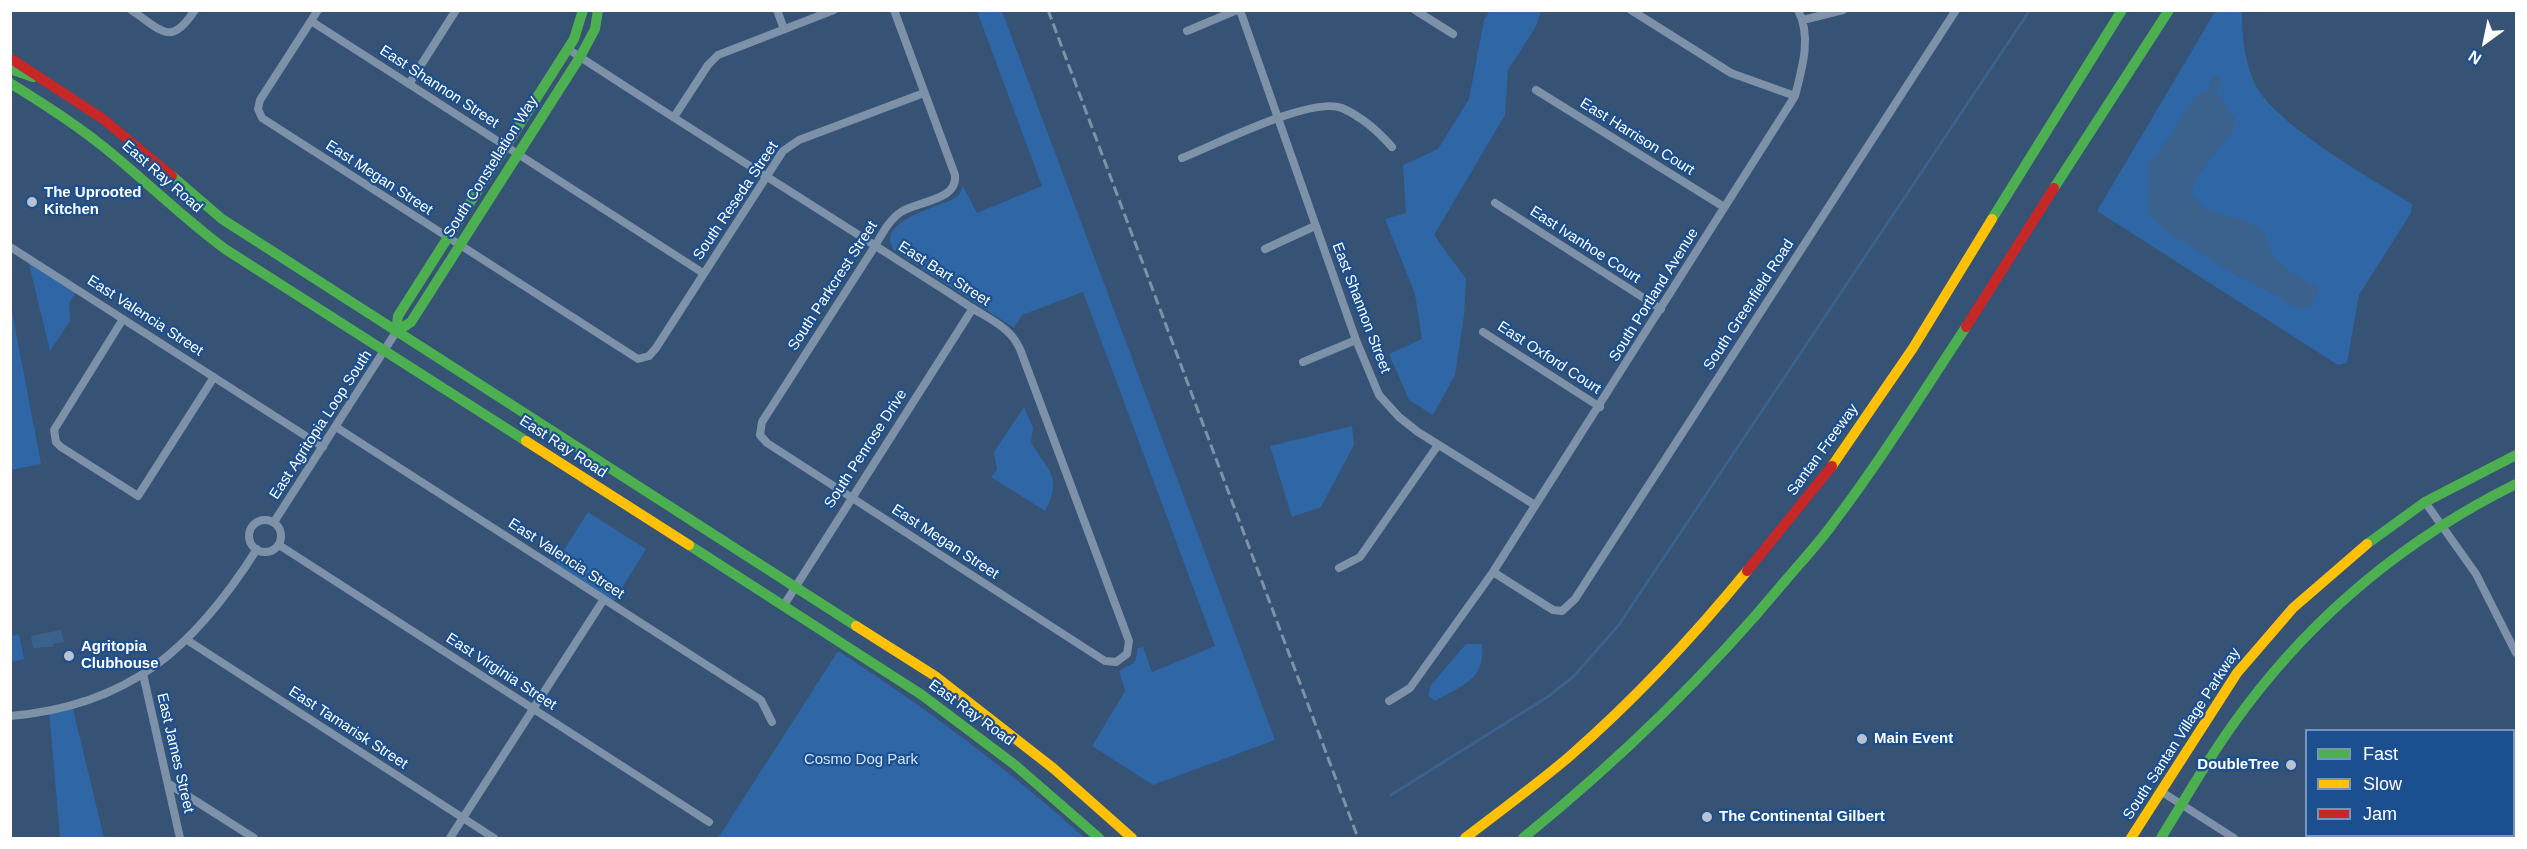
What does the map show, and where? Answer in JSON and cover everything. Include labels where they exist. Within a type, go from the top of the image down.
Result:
[{"type":"main road","name":"South Constellation Way","points":[[396,332],[398,316],[568,49],[579,30],[583,10]]},
{"type":"main road","name":"South Constellation Way","points":[[396,332],[411,322],[580,57],[595,28],[598,10]]},
{"type":"main road","name":"Santan Freeway","points":[[1465,838],[1569,757],[1625,705],[1701,627],[1824,477],[1913,348],[2122,10]]},
{"type":"main road","points":[[1522,838],[1582,790],[1689,687],[1751,622],[1834,523],[1916,404],[2169,10]]},
{"type":"main road","name":"East Ray Road","points":[[10,58],[93,111],[134,142],[190,194],[222,219],[944,682],[1053,768],[1132,838]]},
{"type":"main road","points":[[10,69],[46,80]]},
{"type":"main road","name":"East Ray Road","points":[[10,82],[63,116],[116,156],[179,214],[225,249],[388,346],[869,660],[971,730],[1099,838]]},
{"type":"main road","name":"South Santan Village Parkway","points":[[2131,838],[2237,673],[2305,596],[2350,556],[2425,502],[2517,455]]},
{"type":"main road","points":[[2161,838],[2258,692],[2330,610],[2364,579],[2441,523],[2517,484]]},
{"type":"street","points":[[131,10],[165,32],[175,33],[184,27],[195,10]]},
{"type":"street","points":[[311,21],[318,10]]},
{"type":"street","points":[[409,84],[456,10]]},
{"type":"street","points":[[777,10],[784,29]]},
{"type":"street","points":[[674,117],[715,57],[834,10]]},
{"type":"street","points":[[894,10],[924,93]]},
{"type":"street","points":[[1187,31],[1238,10],[1278,118]]},
{"type":"street","points":[[1415,10],[1453,34]]},
{"type":"street","points":[[1631,10],[1731,73],[1795,96]]},
{"type":"street","points":[[1798,10],[1803,20],[1843,10]]},
{"type":"street","name":"South Greenfield Road","points":[[1493,572],[1553,610],[1562,611],[1575,599],[1956,10]]},
{"type":"street","name":"South Portland Avenue","points":[[1389,701],[1410,688],[1493,572],[1600,407],[1795,96],[1805,47],[1803,20]]},
{"type":"street","name":"East Shannon Street","points":[[311,21],[703,273]]},
{"type":"street","name":"East Megan Street","points":[[311,21],[260,100],[258,109],[266,121],[631,356],[643,359]]},
{"type":"street","name":"East Bart Street","points":[[568,49],[1006,330],[1019,347],[1129,641],[1128,652],[1123,659]]},
{"type":"street","name":"East Harrison Court","points":[[1536,90],[1724,207]]},
{"type":"street","name":"South Reseda Street","points":[[643,359],[656,348],[783,151],[794,142],[924,93]]},
{"type":"street","name":"South Parkcrest Street","points":[[759,431],[762,422],[890,222],[900,213],[946,194],[955,183],[955,175],[924,93]]},
{"type":"street","points":[[1182,158],[1278,118],[1318,106],[1341,108],[1376,128],[1392,147]]},
{"type":"street","name":"East Shannon Street","points":[[1278,118],[1356,340],[1379,394],[1399,417],[1438,445],[1535,505]]},
{"type":"street","name":"East Ivanhoe Court","points":[[1495,203],[1661,309]]},
{"type":"street","points":[[1265,249],[1316,226]]},
{"type":"street","name":"East Valencia Street","points":[[12,248],[323,447]]},
{"type":"street","name":"South Penrose Drive","points":[[784,605],[973,308]]},
{"type":"street","points":[[123,319],[55,423],[56,442],[61,447],[138,496],[214,377]]},
{"type":"street","name":"South Constellation Way","points":[[388,346],[396,332]]},
{"type":"street","name":"East Oxford Court","points":[[1483,332],[1600,407]]},
{"type":"street","points":[[1303,362],[1356,340]]},
{"type":"street","name":"East Agritopia Loop South","points":[[274,522],[388,346]]},
{"type":"street","name":"East Valencia Street","points":[[336,427],[761,700],[772,722]]},
{"type":"street","name":"East Megan Street","points":[[759,431],[762,439],[767,443],[1105,660],[1113,662],[1123,659]]},
{"type":"street","points":[[1340,568],[1360,557],[1438,445]]},
{"type":"street","points":[[2425,502],[2476,574],[2517,653]]},
{"type":"street","name":"East Agritopia Loop South","points":[[257,549],[249,539],[252,527],[264,520],[274,522],[280,530],[279,545]]},
{"type":"street","points":[[10,716],[33,714],[83,702],[110,692],[143,674],[187,640],[206,621],[231,590],[257,549],[271,551],[279,545]]},
{"type":"street","name":"East Virginia Street","points":[[279,545],[708,822]]},
{"type":"street","points":[[450,838],[604,599]]},
{"type":"street","name":"East Tamarisk Street","points":[[187,640],[494,838]]},
{"type":"street","name":"East James Street","points":[[143,674],[180,838]]},
{"type":"street","points":[[169,784],[254,838]]},
{"type":"street","points":[[2162,792],[2234,838]]},
{"type":"green space","points":[[2216,10],[2242,11],[2244,47],[2254,82],[2264,98],[2281,115],[2325,149],[2412,204],[2411,213],[2359,295],[2347,363],[2338,365],[2097,211]]},
{"type":"green space","points":[[977,11],[1002,11],[1275,740],[1153,785],[1092,746],[1125,691],[1119,671],[1135,662],[1138,648],[1143,647],[1152,672],[1215,646],[1083,292],[1022,315],[1014,328],[894,250],[890,240],[893,230],[901,223],[955,198],[963,186],[977,213],[1042,186]]},
{"type":"green space","points":[[1490,11],[1541,11],[1535,28],[1508,70],[1505,115],[1434,235],[1466,279],[1464,316],[1455,375],[1433,415],[1409,400],[1389,354],[1422,339],[1415,294],[1385,219],[1406,213],[1403,165],[1438,149],[1469,99],[1484,20]]},
{"type":"green space","points":[[27,256],[78,289],[69,303],[70,321],[50,351]]},
{"type":"green space","points":[[10,301],[41,464],[11,470],[10,470]]},
{"type":"green space","points":[[1024,407],[1033,428],[1031,442],[1053,481],[1051,499],[1045,511],[991,477],[997,470],[994,452]]},
{"type":"green space","points":[[1352,426],[1354,445],[1321,507],[1292,517],[1270,446]]},
{"type":"green space","points":[[588,512],[646,549],[612,604],[553,567]]},
{"type":"green space","points":[[19,634],[24,659],[11,662],[11,636]]},
{"type":"green space","points":[[1466,644],[1482,644],[1480,666],[1476,674],[1463,685],[1435,701],[1428,695],[1431,685]]},
{"type":"green space","name":"Cosmo Dog Park","points":[[838,651],[965,740],[1085,838],[718,838]]},
{"type":"green space","points":[[72,705],[104,838],[60,838],[49,710]]},
{"type":"shaded area","points":[[2213,75],[2221,78],[2217,94],[2235,118],[2234,129],[2195,180],[2192,194],[2205,209],[2249,222],[2265,233],[2272,255],[2291,273],[2319,289],[2310,306],[2301,309],[2239,277],[2168,232],[2148,214],[2149,163],[2170,137],[2189,104],[2197,95],[2209,90]]},
{"type":"shaded area","points":[[61,630],[64,642],[53,644],[53,647],[33,648],[31,636]]},
{"type":"waterway","points":[[1391,795],[1549,696],[1574,676],[1618,626],[2030,10]]},
{"type":"railway","points":[[1048,10],[1358,838]]},
{"type":"traffic: fast","points":[[396,332],[398,316],[574,39],[583,10]]},
{"type":"traffic: fast","points":[[396,332],[411,322],[580,57],[595,29],[598,10]]},
{"type":"traffic: fast","points":[[1992,219],[2122,10]]},
{"type":"traffic: fast","points":[[2054,188],[2169,10]]},
{"type":"traffic: fast","points":[[10,69],[33,77]]},
{"type":"traffic: fast","points":[[10,83],[91,137],[225,249],[526,441]]},
{"type":"traffic: fast","points":[[172,176],[222,219],[856,626]]},
{"type":"traffic: fast","points":[[1523,838],[1627,748],[1692,684],[1755,616],[1822,537],[1851,498],[1966,327]]},
{"type":"traffic: fast","points":[[2367,544],[2425,502],[2516,455]]},
{"type":"traffic: fast","points":[[2161,838],[2245,708],[2273,673],[2334,609],[2402,553],[2439,528],[2516,484]]},
{"type":"traffic: fast","points":[[689,545],[922,695],[1015,765],[1099,838]]},
{"type":"traffic: slow","points":[[1832,466],[1913,348],[1992,219]]},
{"type":"traffic: slow","points":[[526,441],[689,545]]},
{"type":"traffic: slow","points":[[2131,838],[2237,673],[2293,608],[2367,544]]},
{"type":"traffic: slow","points":[[1465,838],[1531,788],[1594,735],[1684,644],[1747,571]]},
{"type":"traffic: slow","points":[[856,626],[935,676],[1053,768],[1132,838]]},
{"type":"traffic: jam","points":[[10,58],[103,119],[172,176]]},
{"type":"traffic: jam","points":[[1966,327],[2054,188]]},
{"type":"traffic: jam","points":[[1747,571],[1832,466]]},
{"type":"place","name":"The Uprooted Kitchen","points":[[32,202]]},
{"type":"place","name":"Agritopia Clubhouse","points":[[69,656]]},
{"type":"place","name":"Main Event","points":[[1862,739]]},
{"type":"place","name":"DoubleTree","points":[[2291,765]]},
{"type":"place","name":"The Continental Gilbert","points":[[1707,817]]}]
